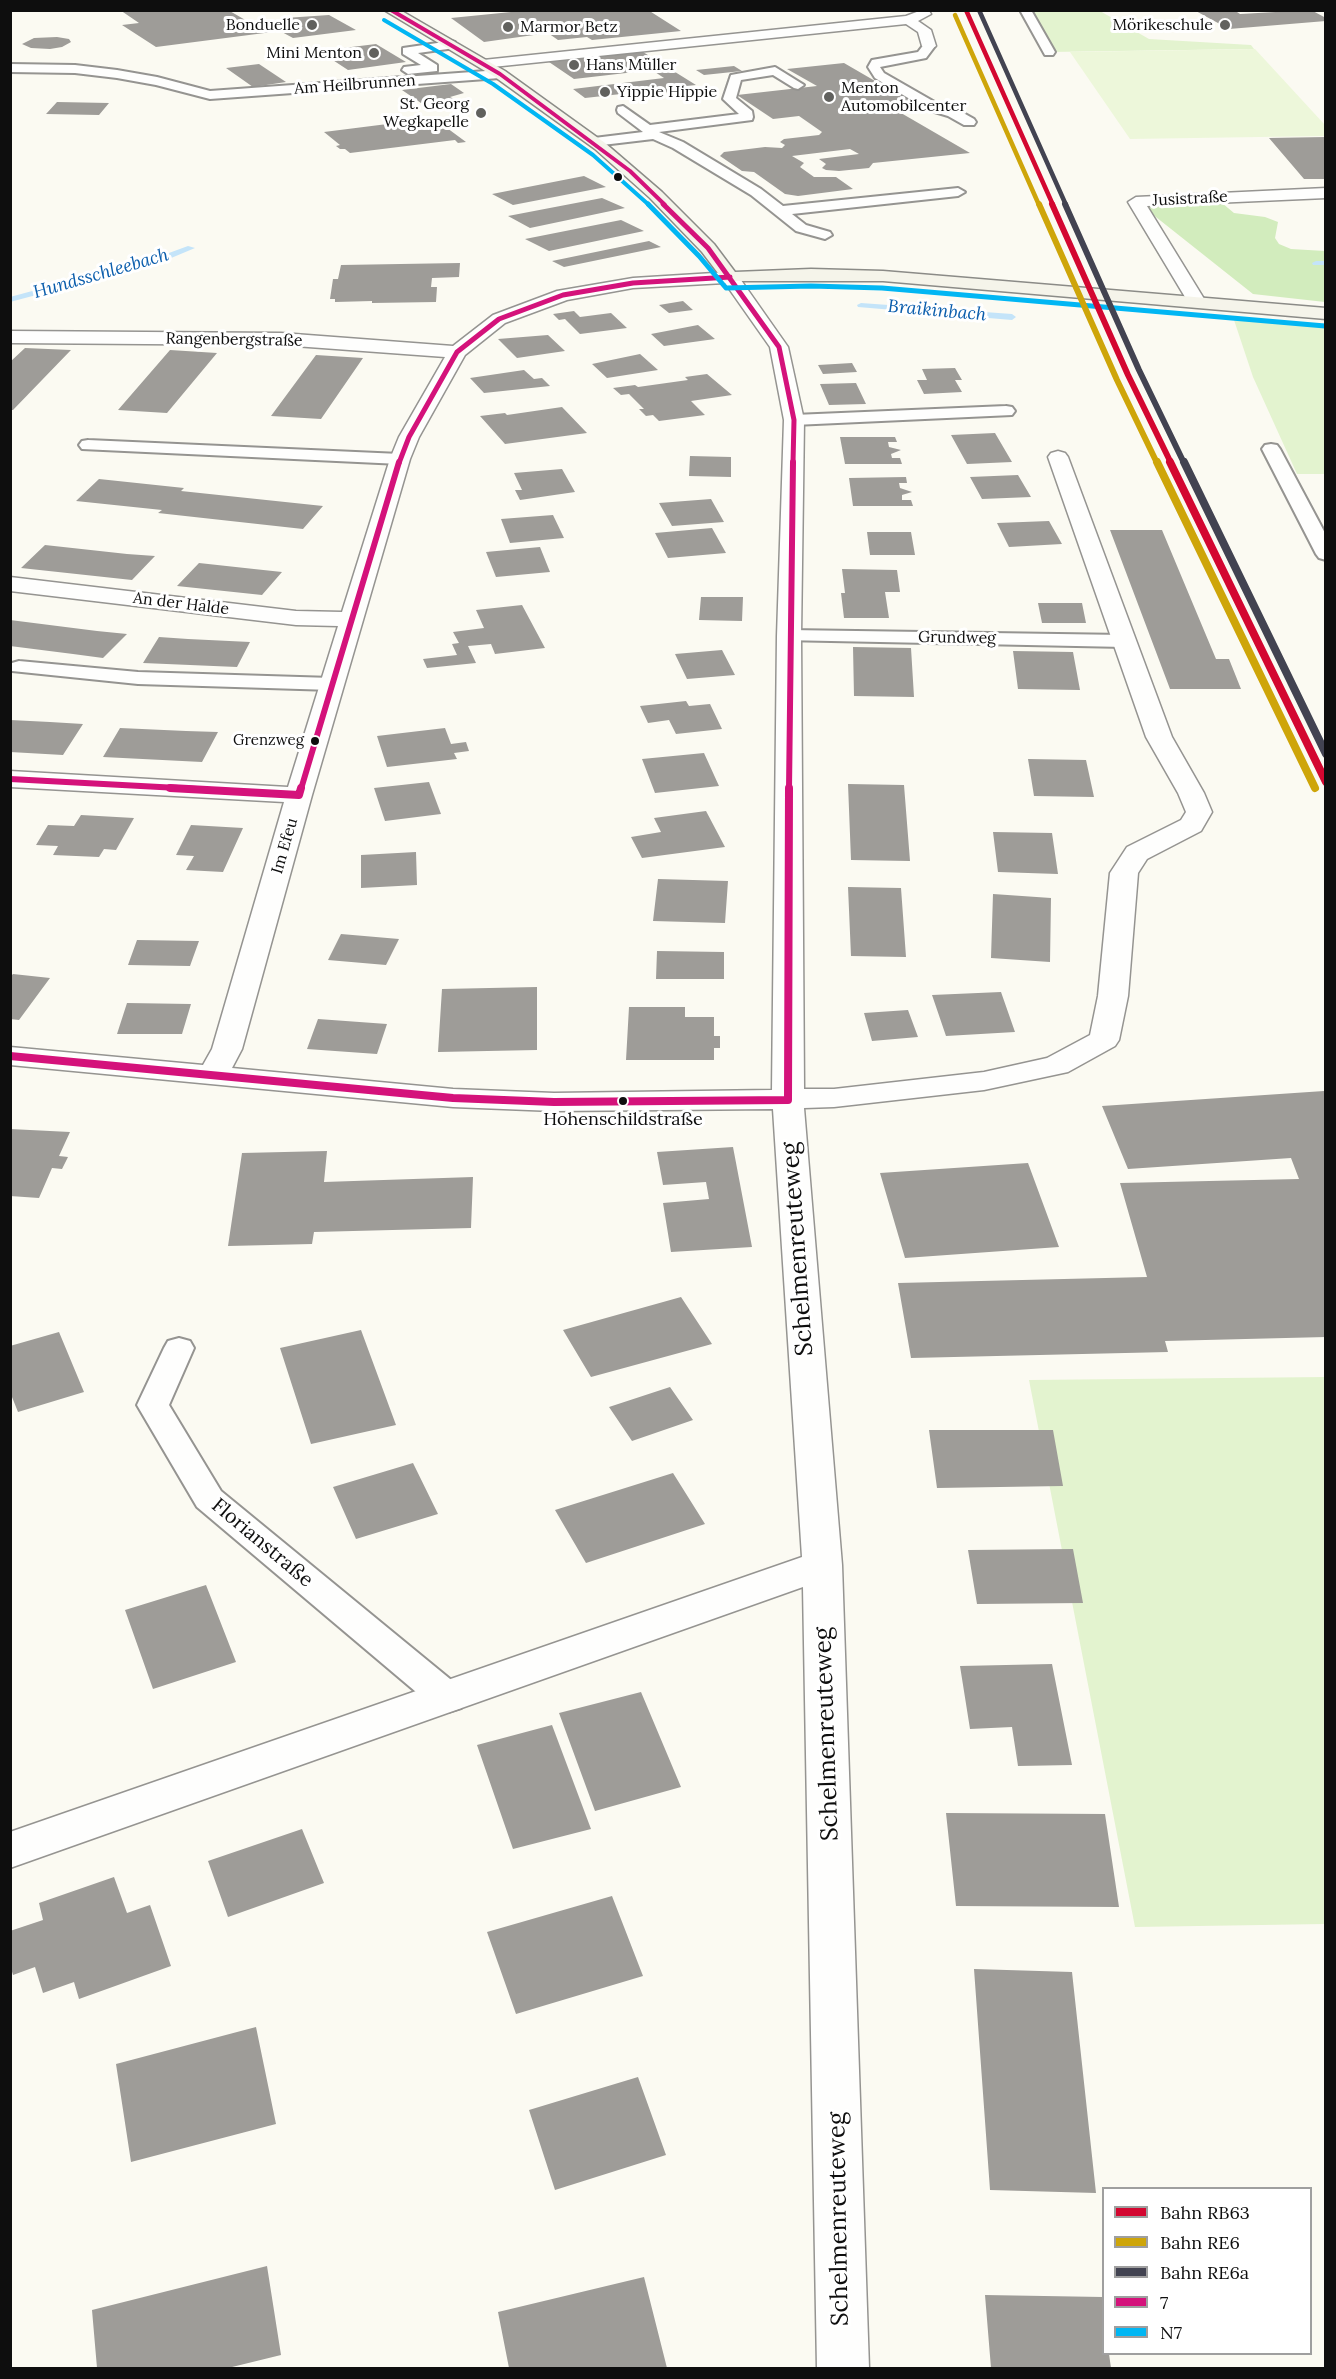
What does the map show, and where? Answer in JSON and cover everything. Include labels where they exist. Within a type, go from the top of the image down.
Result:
[{"type":"street","points":[[390,10],[500,74],[594,142],[656,195],[708,248],[779,347],[794,420],[789,636],[788,1100]]},
{"type":"street","points":[[483,64],[908,20],[924,14]]},
{"type":"street","points":[[908,20],[924,30],[929,46]]},
{"type":"street","name":"Jusistraße","points":[[1197,302],[1136,202],[1326,193]]},
{"type":"street","points":[[730,277],[810,274],[883,276],[1326,314]]},
{"type":"street","name":"Im Efeu","points":[[214,1073],[227,1049],[299,795],[400,459],[409,437],[457,352],[500,320],[564,295],[633,283],[730,277]]},
{"type":"street","name":"Rangenbergstraße","points":[[10,337],[280,339],[457,352]]},
{"type":"street","points":[[10,1056],[486,1099],[554,1102],[788,1100],[834,1098],[984,1081],[1057,1065],[1104,1040],[1113,996],[1124,873],[1137,853],[1191,825],[1199,812],[1191,793],[1159,737],[1058,457]]},
{"type":"street","name":"An der Halde","points":[[10,584],[296,618],[352,619]]},
{"type":"street","points":[[10,779],[299,795]]},
{"type":"street","name":"Schelmenreuteweg","points":[[788,1100],[822,1565],[843,2368]]},
{"type":"street","points":[[10,1850],[822,1565]]},
{"type":"lane","points":[[1025,10],[1049,52]]},
{"type":"lane","points":[[373,99],[360,80],[433,68],[407,51],[451,45]]},
{"type":"lane","points":[[929,46],[922,55],[876,63],[874,67],[879,75],[933,107],[953,113],[969,122]]},
{"type":"lane","name":"Am Heilbrunnen","points":[[10,68],[75,69],[117,74],[157,81],[210,95],[360,80],[500,74]]},
{"type":"lane","points":[[594,142],[747,117],[747,114],[729,99],[735,78],[744,75],[775,71],[798,85]]},
{"type":"lane","points":[[623,110],[651,132],[678,145],[756,192],[801,228],[825,235]]},
{"type":"lane","points":[[781,211],[958,192]]},
{"type":"lane","points":[[794,420],[1006,411]]},
{"type":"lane","points":[[88,445],[400,459]]},
{"type":"lane","points":[[1270,449],[1326,554]]},
{"type":"lane","name":"Grundweg","points":[[789,636],[1125,641]]},
{"type":"lane","points":[[19,667],[138,678],[332,684]]},
{"type":"lane","name":"Florianstraße","points":[[179,1348],[153,1404],[209,1499],[448,1698]]},
{"type":"green space","points":[[1026,11],[1100,11],[1149,39],[1251,45],[1254,49],[1050,52]]},
{"type":"green space","points":[[1255,49],[1325,125],[1325,136],[1130,139],[1070,52]]},
{"type":"green space","points":[[1216,198],[1234,213],[1265,217],[1278,222],[1275,238],[1279,244],[1291,249],[1325,251],[1325,302],[1253,294],[1137,202]]},
{"type":"green space","points":[[1233,317],[1325,327],[1325,474],[1297,474],[1253,377]]},
{"type":"green space","points":[[1325,1377],[1325,1924],[1135,1927],[1029,1380]]},
{"type":"building","points":[[120,10],[228,10],[254,25],[288,20],[285,18],[329,15],[356,30],[293,38],[280,31],[156,47],[122,25],[139,23]]},
{"type":"building","points":[[531,10],[648,10],[681,31],[592,40],[587,37],[558,40],[548,33],[484,42],[451,18]]},
{"type":"building","points":[[1194,10],[1234,10],[1240,14],[1311,10],[1326,18],[1326,21],[1229,29]]},
{"type":"building","points":[[34,38],[69,39],[71,42],[62,47],[50,49],[31,48],[22,44]]},
{"type":"building","points":[[376,44],[406,62],[348,70],[319,51]]},
{"type":"building","points":[[643,52],[696,85],[677,87],[685,92],[630,93],[585,98],[573,89],[664,78],[652,70],[574,79],[549,62]]},
{"type":"building","points":[[844,63],[913,103],[889,106],[970,153],[873,163],[869,168],[839,171],[822,168],[826,164],[819,159],[859,154],[850,149],[792,156],[804,163],[800,167],[814,177],[836,177],[853,189],[798,196],[785,194],[754,172],[742,171],[720,156],[724,152],[765,147],[782,148],[785,145],[780,142],[784,139],[819,135],[822,132],[799,116],[773,119],[737,95],[817,86],[787,69]]},
{"type":"building","points":[[259,64],[286,82],[253,87],[226,68]]},
{"type":"building","points":[[734,66],[742,71],[704,75],[696,70]]},
{"type":"building","points":[[451,84],[464,93],[450,97],[454,99],[421,103],[402,90]]},
{"type":"building","points":[[57,102],[109,103],[99,115],[46,114]]},
{"type":"building","points":[[419,120],[432,129],[447,128],[466,142],[458,143],[455,140],[350,153],[336,146],[340,145],[324,132]]},
{"type":"building","points":[[1326,137],[1326,179],[1304,179],[1269,138]]},
{"type":"building","points":[[584,176],[606,187],[513,205],[492,194]]},
{"type":"building","points":[[602,198],[625,208],[530,228],[508,216]]},
{"type":"building","points":[[621,220],[644,231],[549,251],[525,239]]},
{"type":"building","points":[[649,241],[661,247],[564,267],[552,261]]},
{"type":"building","points":[[460,263],[459,277],[432,278],[431,287],[437,287],[436,302],[335,302],[335,299],[330,299],[333,279],[338,279],[341,265]]},
{"type":"building","points":[[683,301],[693,310],[669,313],[659,305]]},
{"type":"building","points":[[574,311],[580,317],[611,313],[627,328],[580,334],[565,319],[559,320],[553,314]]},
{"type":"building","points":[[698,325],[715,339],[664,346],[651,334]]},
{"type":"building","points":[[548,335],[565,351],[517,358],[498,339]]},
{"type":"building","points":[[25,348],[71,350],[13,410],[10,410],[10,362]]},
{"type":"building","points":[[170,350],[217,353],[167,413],[118,410]]},
{"type":"building","points":[[640,354],[658,370],[607,378],[592,364]]},
{"type":"building","points":[[316,355],[363,358],[321,419],[271,416]]},
{"type":"building","points":[[852,363],[857,372],[823,374],[818,365]]},
{"type":"building","points":[[955,368],[962,380],[955,380],[962,392],[924,394],[917,380],[927,380],[922,369]]},
{"type":"building","points":[[524,370],[534,379],[542,378],[550,386],[484,393],[470,378]]},
{"type":"building","points":[[707,374],[732,395],[691,401],[705,415],[659,421],[653,415],[646,416],[639,409],[644,409],[629,394],[621,395],[613,388],[688,380],[685,377]]},
{"type":"building","points":[[856,383],[866,404],[829,405],[820,384]]},
{"type":"building","points":[[562,407],[587,433],[505,444],[480,416],[505,413],[507,415]]},
{"type":"building","points":[[995,433],[1012,462],[967,464],[951,435]]},
{"type":"building","points":[[840,437],[895,437],[897,442],[888,442],[889,447],[901,450],[891,454],[892,458],[900,458],[902,464],[845,464]]},
{"type":"building","points":[[690,456],[731,457],[731,477],[689,476]]},
{"type":"building","points":[[562,469],[575,492],[520,500],[515,490],[522,490],[514,473]]},
{"type":"building","points":[[1018,475],[1031,497],[982,499],[970,477]]},
{"type":"building","points":[[906,477],[907,483],[899,483],[900,488],[912,492],[902,495],[902,500],[911,500],[913,506],[853,506],[849,478]]},
{"type":"building","points":[[99,479],[184,488],[181,491],[323,506],[303,529],[158,513],[162,510],[76,501]]},
{"type":"building","points":[[711,499],[724,522],[672,526],[659,503]]},
{"type":"building","points":[[553,515],[564,538],[510,543],[501,519]]},
{"type":"building","points":[[1049,521],[1062,544],[1009,547],[997,523]]},
{"type":"building","points":[[712,528],[726,553],[668,558],[655,533]]},
{"type":"building","points":[[1110,530],[1162,530],[1216,659],[1229,659],[1241,689],[1170,689]]},
{"type":"building","points":[[867,532],[911,532],[915,555],[870,555]]},
{"type":"building","points":[[45,545],[155,556],[132,580],[21,568]]},
{"type":"building","points":[[540,547],[550,572],[496,577],[486,552]]},
{"type":"building","points":[[199,563],[282,572],[262,595],[177,586]]},
{"type":"building","points":[[842,569],[897,570],[900,592],[885,592],[889,618],[844,618],[841,593],[845,593]]},
{"type":"building","points":[[701,597],[743,597],[742,621],[699,620]]},
{"type":"building","points":[[1038,603],[1082,603],[1086,623],[1042,623]]},
{"type":"building","points":[[522,605],[545,648],[495,654],[491,644],[468,646],[476,663],[427,668],[423,659],[457,655],[452,644],[459,643],[453,632],[484,628],[476,610]]},
{"type":"building","points":[[10,620],[127,634],[103,658],[10,646]]},
{"type":"building","points":[[159,637],[250,642],[237,667],[143,663]]},
{"type":"building","points":[[853,647],[911,648],[914,697],[854,696]]},
{"type":"building","points":[[722,650],[735,675],[687,679],[675,654]]},
{"type":"building","points":[[1013,651],[1073,652],[1080,690],[1018,689]]},
{"type":"building","points":[[686,701],[689,706],[710,704],[722,729],[676,734],[669,720],[648,723],[640,706]]},
{"type":"building","points":[[10,720],[83,724],[63,755],[10,752]]},
{"type":"building","points":[[120,728],[218,732],[202,762],[103,757]]},
{"type":"building","points":[[445,728],[451,744],[466,742],[469,751],[454,753],[457,759],[387,767],[377,736]]},
{"type":"building","points":[[704,753],[719,786],[655,793],[642,759]]},
{"type":"building","points":[[1028,759],[1086,760],[1094,797],[1034,796]]},
{"type":"building","points":[[429,782],[441,814],[385,821],[374,788]]},
{"type":"building","points":[[848,784],[904,785],[910,861],[851,860]]},
{"type":"building","points":[[706,811],[725,847],[642,858],[631,837],[661,832],[654,818]]},
{"type":"building","points":[[81,815],[134,818],[116,850],[104,849],[99,857],[53,855],[58,846],[36,845],[48,825],[74,826]]},
{"type":"building","points":[[191,825],[243,828],[223,872],[186,870],[194,856],[176,855]]},
{"type":"building","points":[[993,832],[1052,833],[1058,874],[998,872]]},
{"type":"building","points":[[416,852],[417,885],[361,888],[361,855]]},
{"type":"building","points":[[658,879],[728,881],[725,923],[653,921]]},
{"type":"building","points":[[848,887],[901,888],[906,957],[851,956]]},
{"type":"building","points":[[993,894],[1051,898],[1050,962],[991,958]]},
{"type":"building","points":[[341,934],[399,939],[386,965],[328,960]]},
{"type":"building","points":[[137,940],[199,941],[190,966],[128,965]]},
{"type":"building","points":[[657,951],[724,952],[724,979],[656,979]]},
{"type":"building","points":[[13,974],[50,978],[19,1020],[10,1019],[10,977]]},
{"type":"building","points":[[537,987],[537,1050],[438,1052],[442,989]]},
{"type":"building","points":[[1001,992],[1015,1032],[946,1036],[932,995]]},
{"type":"building","points":[[127,1003],[191,1004],[182,1034],[117,1034]]},
{"type":"building","points":[[629,1007],[685,1007],[685,1017],[714,1017],[714,1036],[720,1036],[720,1048],[714,1048],[714,1060],[626,1060]]},
{"type":"building","points":[[908,1010],[918,1037],[872,1041],[864,1013]]},
{"type":"building","points":[[318,1019],[387,1024],[377,1054],[307,1049]]},
{"type":"building","points":[[1324,1091],[1326,1337],[1165,1341],[1168,1352],[911,1358],[898,1283],[1147,1277],[1120,1183],[1299,1179],[1291,1158],[1128,1169],[1102,1106]]},
{"type":"building","points":[[10,1129],[70,1132],[59,1156],[68,1157],[62,1169],[52,1168],[39,1198],[10,1196]]},
{"type":"building","points":[[733,1147],[752,1247],[671,1252],[663,1203],[709,1199],[706,1182],[663,1185],[657,1152]]},
{"type":"building","points":[[327,1151],[324,1182],[473,1177],[471,1228],[314,1232],[312,1244],[228,1246],[242,1153]]},
{"type":"building","points":[[1028,1163],[1059,1247],[905,1258],[880,1173]]},
{"type":"building","points":[[681,1297],[712,1344],[591,1377],[563,1330]]},
{"type":"building","points":[[361,1330],[396,1425],[311,1444],[280,1348]]},
{"type":"building","points":[[59,1332],[84,1392],[18,1412],[10,1392],[10,1346]]},
{"type":"building","points":[[670,1387],[693,1420],[632,1441],[609,1407]]},
{"type":"building","points":[[929,1430],[1053,1430],[1063,1486],[937,1488]]},
{"type":"building","points":[[413,1463],[438,1514],[356,1539],[333,1487]]},
{"type":"building","points":[[673,1473],[705,1524],[586,1563],[555,1510]]},
{"type":"building","points":[[1073,1549],[1083,1603],[977,1604],[968,1550]]},
{"type":"building","points":[[206,1585],[236,1662],[153,1689],[125,1610]]},
{"type":"building","points":[[1052,1664],[1072,1765],[1018,1766],[1012,1727],[970,1729],[960,1666]]},
{"type":"building","points":[[641,1692],[681,1787],[595,1811],[559,1713]]},
{"type":"building","points":[[552,1725],[591,1829],[513,1849],[477,1745]]},
{"type":"building","points":[[946,1813],[1105,1814],[1119,1907],[956,1906]]},
{"type":"building","points":[[302,1829],[324,1883],[228,1917],[208,1861]]},
{"type":"building","points":[[114,1877],[127,1913],[150,1905],[171,1966],[79,1999],[74,1982],[43,1993],[35,1967],[13,1975],[10,1965],[10,1931],[43,1920],[39,1903]]},
{"type":"building","points":[[612,1896],[643,1976],[516,2014],[487,1932]]},
{"type":"building","points":[[974,1969],[1072,1972],[1096,2193],[990,2190]]},
{"type":"building","points":[[256,2027],[276,2124],[131,2162],[116,2064]]},
{"type":"building","points":[[638,2077],[666,2155],[555,2190],[529,2110]]},
{"type":"building","points":[[267,2266],[281,2355],[228,2368],[97,2368],[92,2310]]},
{"type":"building","points":[[644,2277],[667,2368],[509,2368],[498,2312]]},
{"type":"building","points":[[985,2295],[1102,2297],[1102,2355],[1109,2355],[1111,2368],[991,2368]]},
{"type":"waterway","name":"Hundsschleebach","points":[[10,300],[161,259],[191,248]]},
{"type":"waterway","name":"Braikinbach","points":[[1316,263],[1326,263]]},
{"type":"waterway","name":"Braikinbach","points":[[861,305],[1012,317]]},
{"type":"rail line","name":"RB63","points":[[966,10],[1128,375],[1326,782]]},
{"type":"rail line","name":"RE6a","points":[[979,10],[1139,370],[1326,754]]},
{"type":"rail line","name":"RE6","points":[[955,15],[1117,380],[1315,788]]},
{"type":"transit line","name":"7","points":[[10,1056],[453,1098],[554,1102],[788,1100],[789,636],[794,420],[779,347],[708,248],[630,171],[500,74],[391,10]]},
{"type":"transit line","name":"N7","points":[[384,20],[493,84],[593,155],[648,204],[699,256],[726,288],[811,286],[882,288],[1325,326]]},
{"type":"transit line","name":"7","points":[[10,779],[299,795],[400,459],[409,437],[457,352],[499,319],[563,295],[633,283],[730,277]]},
{"type":"place","name":"Bonduelle","points":[[312,25]]},
{"type":"place","name":"Mörikeschule","points":[[1225,25]]},
{"type":"place","name":"Marmor Betz","points":[[508,27]]},
{"type":"place","name":"Mini Menton","points":[[374,53]]},
{"type":"place","name":"Hans Müller","points":[[574,65]]},
{"type":"place","name":"Yippie Hippie","points":[[605,92]]},
{"type":"place","name":"Menton Automobilcenter","points":[[829,97]]},
{"type":"place","name":"St. Georg Wegkapelle","points":[[481,113]]},
{"type":"place","name":"Grenzweg","points":[[315,741]]},
{"type":"place","name":"Hohenschildstraße","points":[[623,1101]]}]
